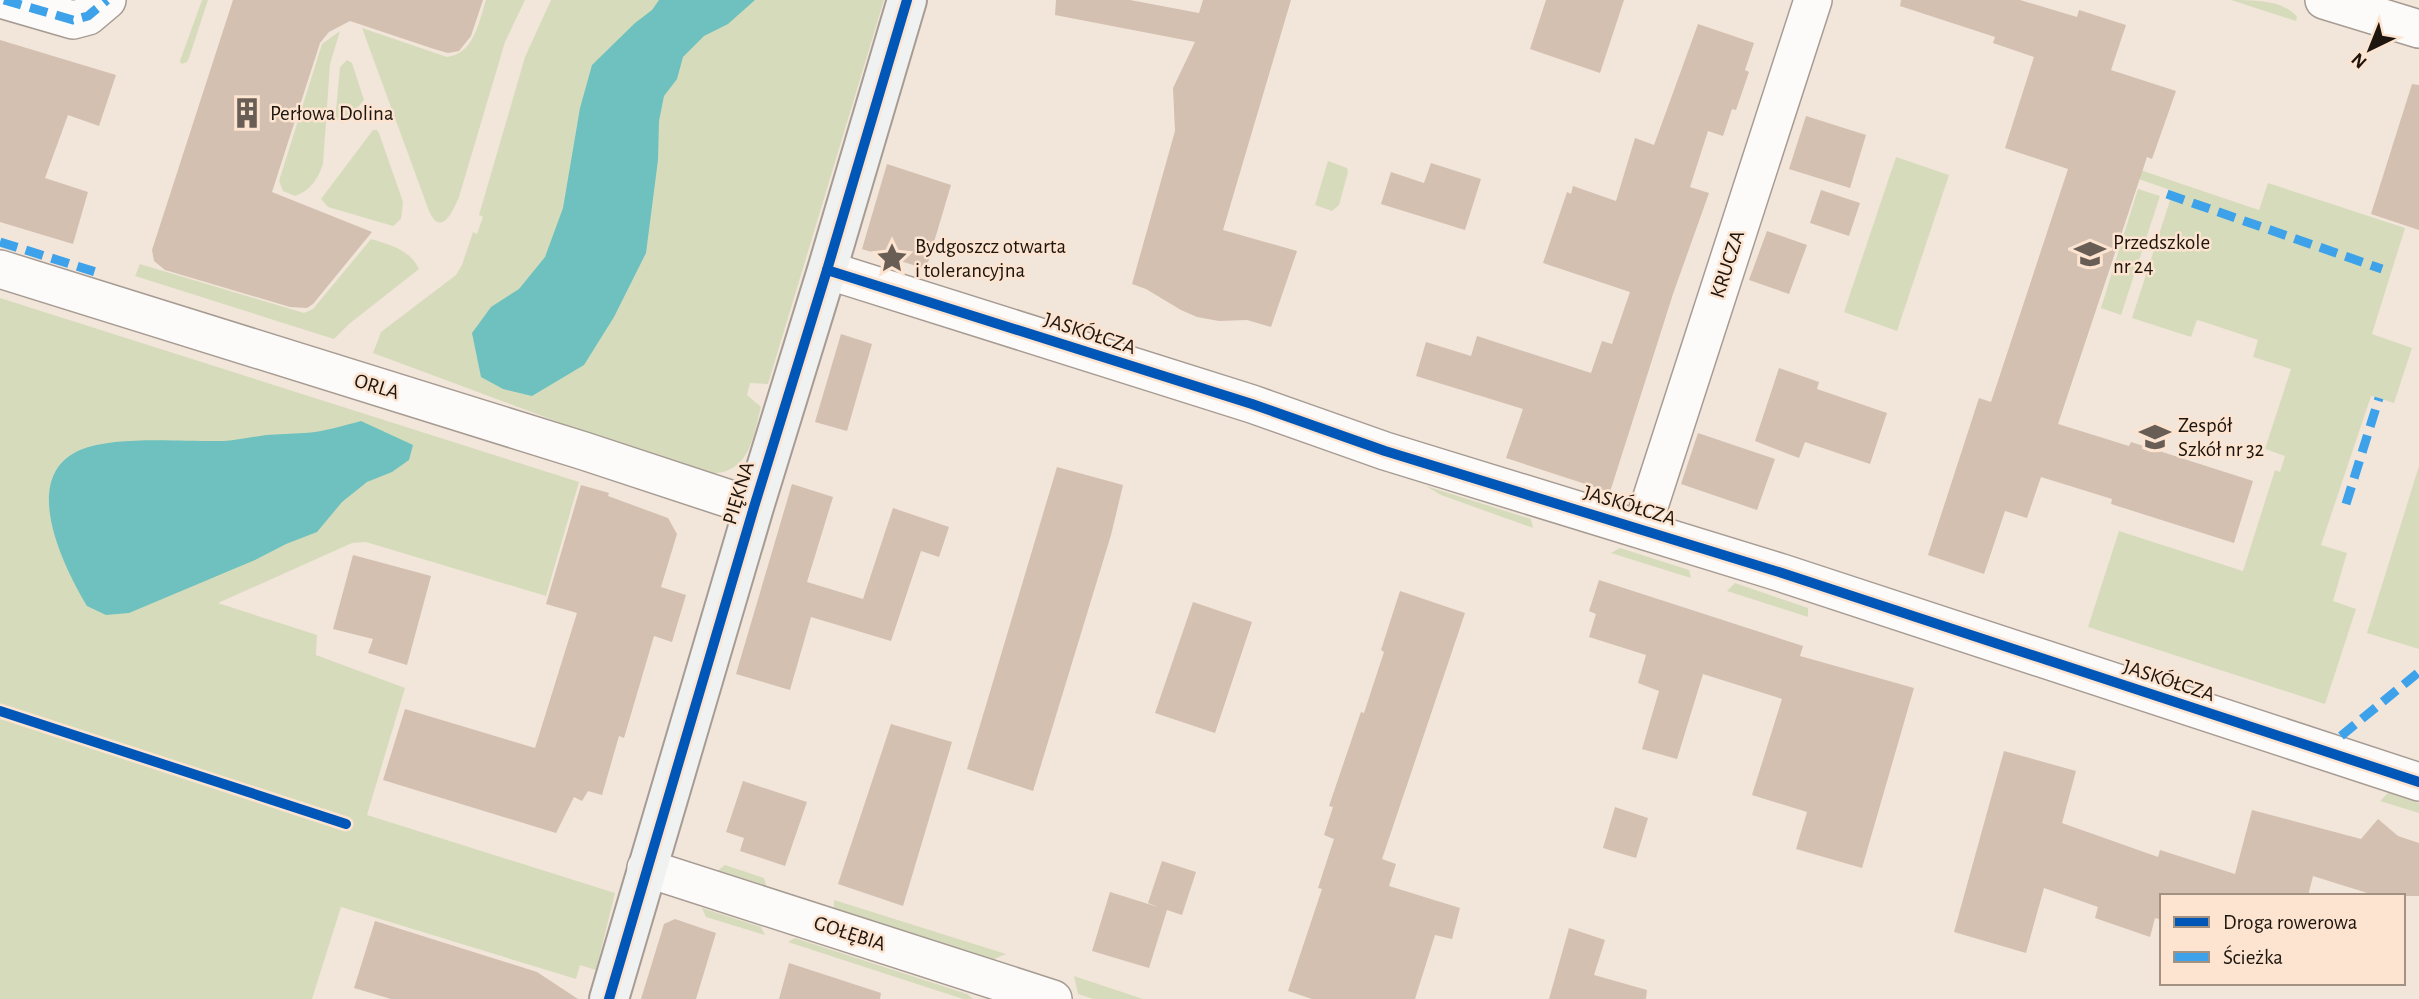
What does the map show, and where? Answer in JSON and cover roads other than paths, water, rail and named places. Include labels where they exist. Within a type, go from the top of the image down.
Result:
[{"type":"street","points":[[4,0],[73,20],[88,16],[107,0]]},
{"type":"street","name":"PIĘKNA","points":[[609,999],[907,0]]},
{"type":"street","name":"KRUCZA","points":[[1642,528],[1813,0]]},
{"type":"street","points":[[2324,0],[2419,29]]},
{"type":"street","name":"ORLA","points":[[0,269],[584,451],[754,507]]},
{"type":"street","name":"JASKÓŁCZA","points":[[827,270],[1252,404],[1385,451],[1642,528],[2419,782]]},
{"type":"street","name":"GOŁĘBIA","points":[[646,868],[1053,999]]},
{"type":"water","points":[[659,0],[755,0],[728,24],[704,36],[683,57],[677,79],[664,96],[659,121],[658,160],[646,253],[614,317],[584,365],[532,396],[503,389],[481,377],[472,333],[491,307],[519,289],[545,257],[563,208],[580,108],[592,65],[652,10]]},
{"type":"water","points":[[361,421],[413,445],[409,460],[392,472],[367,482],[342,502],[317,532],[129,613],[106,615],[87,606],[58,547],[49,501],[52,480],[62,463],[80,450],[112,442],[224,441],[311,432]]},
{"type":"place","name":"Perłowa Dolina","points":[[247,113]]},
{"type":"place","name":"Przedszkole nr 24","points":[[2090,254]]},
{"type":"place","name":"Bydgoszcz otwarta i tolerancyjna","points":[[892,258]]},
{"type":"place","name":"Zespół Szkół nr 32","points":[[2155,437]]}]
